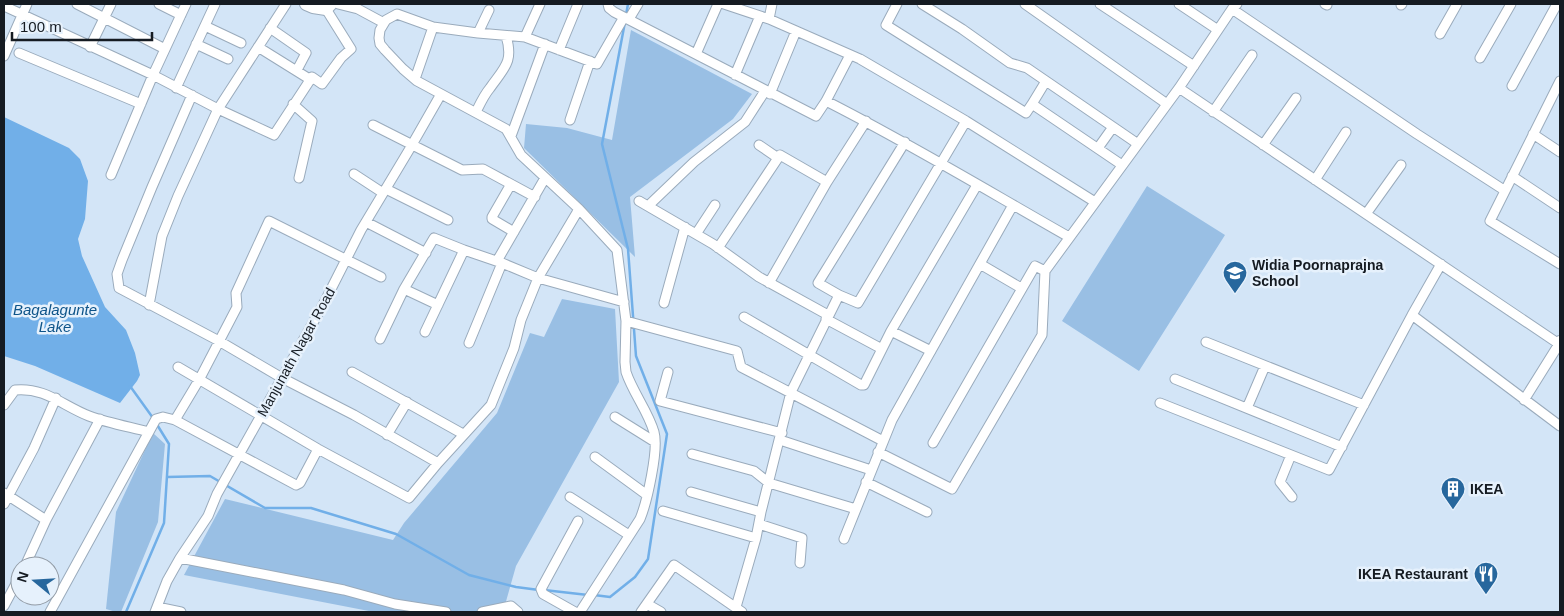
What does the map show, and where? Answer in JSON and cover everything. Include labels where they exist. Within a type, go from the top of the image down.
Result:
[{"type":"street","points":[[4,56],[27,4]]},
{"type":"street","points":[[77,4],[165,49]]},
{"type":"street","points":[[90,47],[111,4]]},
{"type":"street","points":[[159,4],[181,15]]},
{"type":"street","points":[[110,175],[186,4]]},
{"type":"street","points":[[176,88],[215,4]]},
{"type":"street","points":[[149,305],[162,236],[218,109],[286,4]]},
{"type":"street","points":[[4,6],[153,75],[218,109],[274,135],[312,77],[322,84],[341,58],[351,49],[328,6],[313,7],[306,4]]},
{"type":"street","points":[[338,4],[358,6],[384,23]]},
{"type":"street","points":[[525,37],[540,4]]},
{"type":"street","points":[[558,50],[578,4]]},
{"type":"street","points":[[608,4],[609,8],[614,12],[816,116],[826,101],[850,54]]},
{"type":"street","points":[[580,612],[640,520],[647,495],[656,442],[654,432],[626,372],[626,321],[617,250],[579,208],[521,154],[506,129],[415,80],[380,44],[379,38],[384,23],[390,16],[397,14],[433,27],[478,34],[525,37],[597,64],[638,4]]},
{"type":"street","points":[[696,54],[718,4]]},
{"type":"street","points":[[724,4],[764,17],[850,54],[966,121],[1095,202]]},
{"type":"street","points":[[734,75],[772,4]]},
{"type":"street","points":[[897,4],[886,25],[1026,113],[1046,82]]},
{"type":"street","points":[[922,4],[962,29],[1010,63],[1027,68],[1138,144]]},
{"type":"street","points":[[1025,4],[1167,104]]},
{"type":"street","points":[[1100,4],[1194,66]]},
{"type":"street","points":[[1179,4],[1218,30]]},
{"type":"street","points":[[1440,34],[1457,4]]},
{"type":"street","points":[[1480,58],[1511,4]]},
{"type":"street","points":[[1512,86],[1557,4]]},
{"type":"street","points":[[878,452],[952,489],[1042,335],[1045,271],[1179,88],[1234,7],[1417,134],[1504,190]]},
{"type":"street","points":[[478,34],[489,10]]},
{"type":"street","points":[[204,26],[241,43]]},
{"type":"street","points":[[415,80],[433,27]]},
{"type":"street","points":[[270,28],[306,53],[296,70]]},
{"type":"street","points":[[648,206],[694,162],[746,122],[768,92],[796,31]]},
{"type":"street","points":[[476,112],[509,58],[510,49],[506,36]]},
{"type":"street","points":[[196,44],[228,58]]},
{"type":"street","points":[[511,136],[545,44]]},
{"type":"street","points":[[258,47],[311,80]]},
{"type":"street","points":[[19,53],[140,104]]},
{"type":"street","points":[[1213,112],[1252,54]]},
{"type":"street","points":[[570,120],[590,62]]},
{"type":"street","points":[[1560,81],[1557,94],[1533,134],[1490,221],[1560,264]]},
{"type":"street","points":[[1179,88],[1560,343],[1524,400]]},
{"type":"street","name":"Manjunath Nagar Road","points":[[156,610],[180,558],[208,516],[217,494],[239,453],[324,303],[366,222],[412,146],[440,94]]},
{"type":"street","points":[[192,96],[152,187],[117,274],[119,288],[219,341],[282,378],[438,463]]},
{"type":"street","points":[[1263,145],[1296,98]]},
{"type":"street","points":[[826,101],[905,142],[1069,237]]},
{"type":"street","points":[[293,104],[312,121],[300,178]]},
{"type":"street","points":[[1032,104],[1122,165]]},
{"type":"street","points":[[769,283],[827,182],[866,121]]},
{"type":"street","points":[[905,142],[818,283],[838,295],[858,303],[966,121]]},
{"type":"street","points":[[372,125],[462,170],[483,169],[535,197]]},
{"type":"street","points":[[1098,148],[1113,127]]},
{"type":"street","points":[[1315,180],[1346,132]]},
{"type":"street","points":[[1533,134],[1560,152]]},
{"type":"street","points":[[759,145],[778,158]]},
{"type":"street","points":[[718,248],[780,155],[827,182]]},
{"type":"street","points":[[1366,214],[1401,165]]},
{"type":"street","points":[[354,174],[385,191],[448,220]]},
{"type":"street","points":[[1512,176],[1560,208]]},
{"type":"street","points":[[469,343],[500,262],[514,232],[545,178]]},
{"type":"street","points":[[511,184],[492,219],[514,232]]},
{"type":"street","points":[[744,317],[861,385],[866,382],[891,330],[977,185]]},
{"type":"street","points":[[639,201],[696,234],[769,283],[882,349]]},
{"type":"street","points":[[696,234],[715,205]]},
{"type":"street","points":[[844,539],[892,420],[1013,206]]},
{"type":"street","points":[[178,368],[318,449],[409,498],[463,434],[491,405],[514,348],[521,320],[538,278],[579,208]]},
{"type":"street","points":[[175,420],[199,380],[237,307],[236,293],[269,221],[380,278]]},
{"type":"street","points":[[366,222],[426,254]]},
{"type":"street","points":[[664,303],[685,228]]},
{"type":"street","points":[[380,339],[404,289],[434,238],[538,278],[624,302]]},
{"type":"street","points":[[425,332],[464,250]]},
{"type":"street","points":[[980,264],[1021,288]]},
{"type":"street","points":[[1160,403],[1329,470],[1441,264]]},
{"type":"street","points":[[933,443],[1035,266],[1045,271]]},
{"type":"street","points":[[404,289],[438,305]]},
{"type":"street","points":[[641,612],[674,565],[739,610],[791,392],[838,295]]},
{"type":"street","points":[[1412,315],[1560,426]]},
{"type":"street","points":[[626,321],[737,351],[741,367],[883,441]]},
{"type":"street","points":[[891,330],[931,351]]},
{"type":"street","points":[[1206,342],[1364,405]]},
{"type":"street","points":[[1247,408],[1266,366]]},
{"type":"street","points":[[352,372],[463,434]]},
{"type":"street","points":[[668,372],[660,401],[781,436],[871,470]]},
{"type":"street","points":[[1175,379],[1342,447]]},
{"type":"street","points":[[4,405],[14,390],[27,389],[56,398],[89,416],[149,432]]},
{"type":"street","points":[[4,504],[6,494],[34,448],[56,398]]},
{"type":"street","points":[[387,435],[407,402]]},
{"type":"street","points":[[615,416],[656,442]]},
{"type":"street","points":[[50,612],[156,419],[163,417],[175,420],[296,485],[300,483],[318,449]]},
{"type":"street","points":[[30,556],[46,520],[100,419]]},
{"type":"street","points":[[692,454],[754,471],[769,483],[856,509]]},
{"type":"street","points":[[1291,455],[1280,482],[1292,497]]},
{"type":"street","points":[[595,457],[647,495]]},
{"type":"street","points":[[866,482],[927,512]]},
{"type":"street","points":[[691,492],[761,512]]},
{"type":"street","points":[[6,494],[46,520]]},
{"type":"street","points":[[570,497],[629,535]]},
{"type":"street","points":[[663,511],[756,538]]},
{"type":"street","points":[[574,612],[541,590],[578,521]]},
{"type":"street","points":[[759,524],[802,538],[800,563]]},
{"type":"street","points":[[180,558],[344,590],[395,604],[446,612]]},
{"type":"street","points":[[4,606],[10,595]]},
{"type":"street","points":[[647,604],[661,612]]},
{"type":"street","points":[[482,612],[511,606],[518,612]]},
{"type":"street","points":[[156,610],[181,612]]},
{"type":"shaded area","points":[[631,30],[752,94],[733,119],[630,197],[635,257],[524,148],[526,124],[567,128],[612,140]]},
{"type":"shaded area","points":[[1147,186],[1225,235],[1139,371],[1062,321]]},
{"type":"shaded area","points":[[562,299],[615,309],[619,382],[516,566],[503,612],[374,612],[184,575],[225,499],[393,540],[404,523],[497,413],[530,333],[544,337]]},
{"type":"shaded area","points":[[153,433],[165,444],[158,522],[121,612],[116,612],[106,609],[116,512]]},
{"type":"water","name":"Bagalagunte Lake","points":[[4,117],[69,148],[80,159],[88,181],[85,219],[78,239],[82,256],[105,307],[126,330],[135,353],[140,375],[120,403],[35,366],[4,356]]},
{"type":"waterway","points":[[626,15],[628,4]]},
{"type":"waterway","points":[[594,595],[610,597],[635,577],[648,559],[667,434],[636,356],[628,249],[602,144],[625,22]]},
{"type":"waterway","points":[[130,386],[153,418]]},
{"type":"waterway","points":[[126,612],[164,523],[169,444],[156,423]]},
{"type":"waterway","points":[[167,477],[210,476],[265,508],[311,508],[396,534],[469,575],[516,587],[539,590]]},
{"type":"waterway","points":[[544,590],[588,595]]},
{"type":"place","name":"Widia Poornaprajna School","points":[[1235,294]]},
{"type":"place","name":"IKEA","points":[[1453,510]]},
{"type":"place","name":"IKEA Restaurant","points":[[1486,595]]}]
